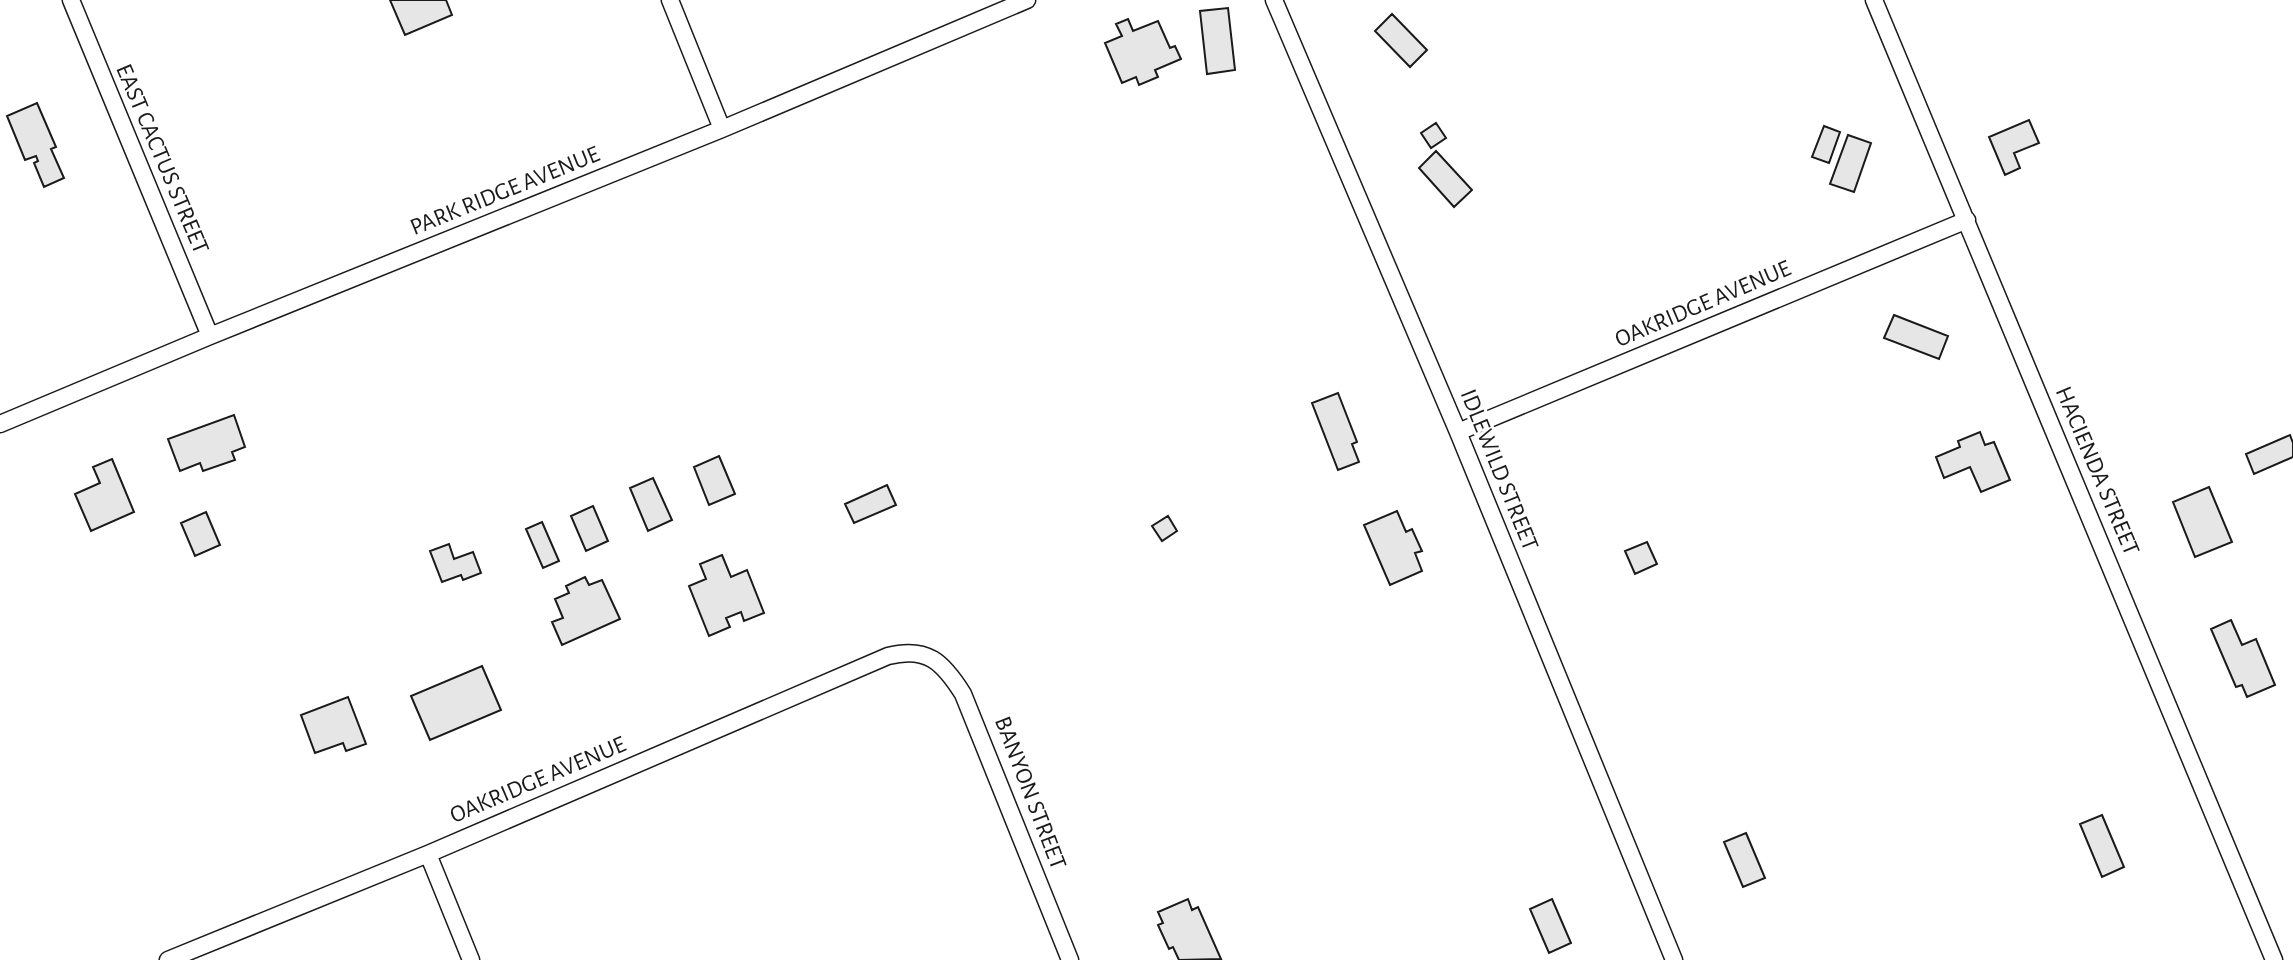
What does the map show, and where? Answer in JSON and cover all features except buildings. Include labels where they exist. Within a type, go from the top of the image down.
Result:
[{"type":"street","name":"EAST CACTUS STREET","points":[[71,0],[210,336]]},
{"type":"street","points":[[670,0],[722,129]]},
{"type":"street","name":"PARK RIDGE AVENUE","points":[[0,424],[722,129],[1027,0]]},
{"type":"street","name":"IDLEWILD STREET","points":[[1274,0],[1458,432],[1674,960]]},
{"type":"street","name":"HACIENDA STREET","points":[[1874,0],[2274,960]]},
{"type":"street","name":"OAKRIDGE AVENUE","points":[[1458,432],[1967,220]]},
{"type":"street","name":"OAKRIDGE AVENUE","points":[[168,960],[428,854],[888,656],[906,652],[928,655]]},
{"type":"street","name":"BANYON STREET","points":[[928,655],[949,671],[975,718],[1070,960]]},
{"type":"street","points":[[428,854],[471,960]]}]
